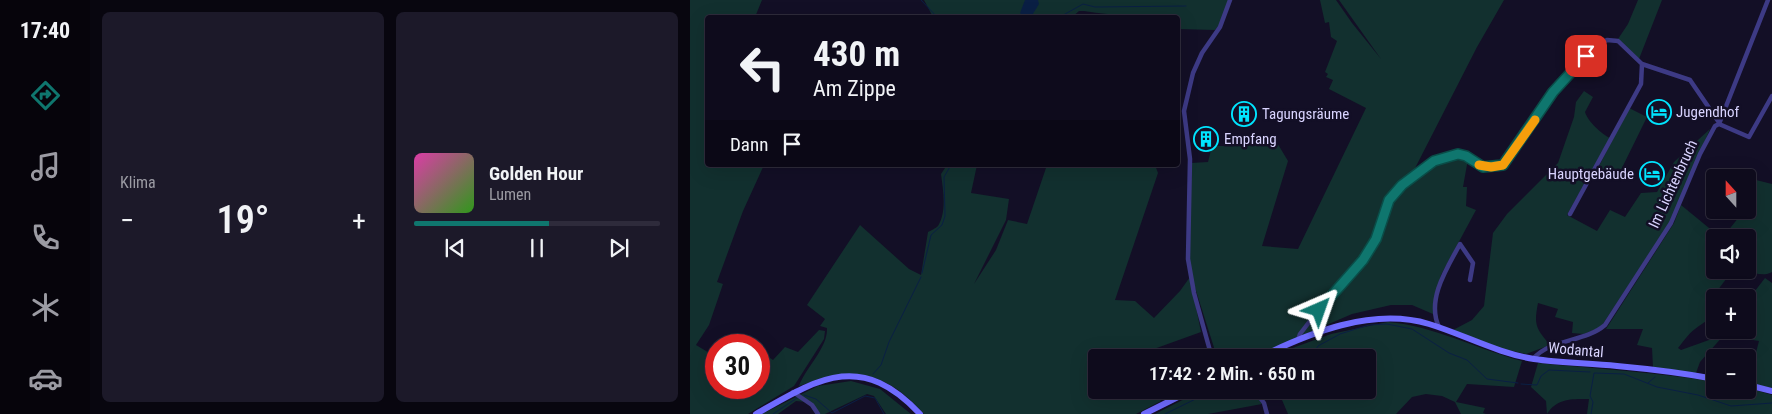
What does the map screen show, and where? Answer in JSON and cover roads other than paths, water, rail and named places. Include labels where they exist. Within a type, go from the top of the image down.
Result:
[{"type":"main road","name":"Wodantal","points":[[1278,349],[1298,340],[1372,319],[1401,318],[1439,327],[1490,348],[1533,359],[1646,369],[1706,378]]},
{"type":"main road","points":[[756,414],[794,392],[814,383],[835,377],[867,378],[894,390],[920,414]]},
{"type":"main road","points":[[1756,387],[1772,391]]},
{"type":"main road","points":[[1144,414],[1174,399]]},
{"type":"street","points":[[1209,349],[1194,293],[1188,259],[1190,159],[1184,110],[1193,73],[1202,53],[1220,27],[1230,0]]},
{"type":"street","name":"Im Lichtenbruch","points":[[1533,359],[1547,347],[1588,335],[1605,325],[1671,223],[1708,138],[1718,123],[1768,0]]},
{"type":"street","points":[[1298,340],[1310,321],[1363,260],[1376,239],[1389,200],[1402,185],[1434,161],[1458,154],[1466,156],[1483,167],[1503,165],[1565,77],[1591,51],[1606,40],[1618,41],[1642,64],[1690,80],[1718,123],[1749,137],[1772,96]]},
{"type":"street","points":[[1570,214],[1641,84],[1642,64]]},
{"type":"street","points":[[1439,327],[1434,318],[1438,286],[1460,244],[1473,263],[1470,280]]},
{"type":"street","points":[[794,392],[812,404],[818,414]]},
{"type":"street","points":[[1261,399],[1267,414]]},
{"type":"water","points":[[1025,0],[1038,0],[1039,4],[1032,15],[1022,15],[1020,13]]},
{"type":"waterway","points":[[921,0],[935,15]]},
{"type":"waterway","points":[[1063,15],[1083,4],[1095,7],[1186,6]]},
{"type":"waterway","points":[[922,273],[931,235],[942,225],[945,216],[944,177],[950,167]]},
{"type":"waterway","points":[[873,374],[881,365],[889,342],[921,277]]},
{"type":"waterway","points":[[1316,349],[1340,334],[1369,325],[1387,324],[1412,329],[1449,353],[1467,360],[1487,379],[1518,383]]},
{"type":"waterway","points":[[1521,384],[1537,385],[1541,376],[1549,370],[1590,372]]},
{"type":"waterway","points":[[1591,414],[1593,402],[1590,396],[1594,373],[1624,374],[1657,387],[1698,395],[1731,406],[1772,403]]},
{"type":"waterway","points":[[1648,383],[1655,377]]},
{"type":"waterway","points":[[804,395],[816,399],[832,413],[865,396],[875,398],[884,414]]},
{"type":"waterway","points":[[773,414],[797,398]]},
{"type":"waterway","points":[[1165,414],[1196,399]]},
{"type":"place","name":"Jugendhof","points":[[1659,112]]},
{"type":"place","name":"Tagungsräume","points":[[1244,114]]},
{"type":"place","name":"Empfang","points":[[1206,139]]},
{"type":"place","name":"Hauptgebäude","points":[[1652,174]]}]
